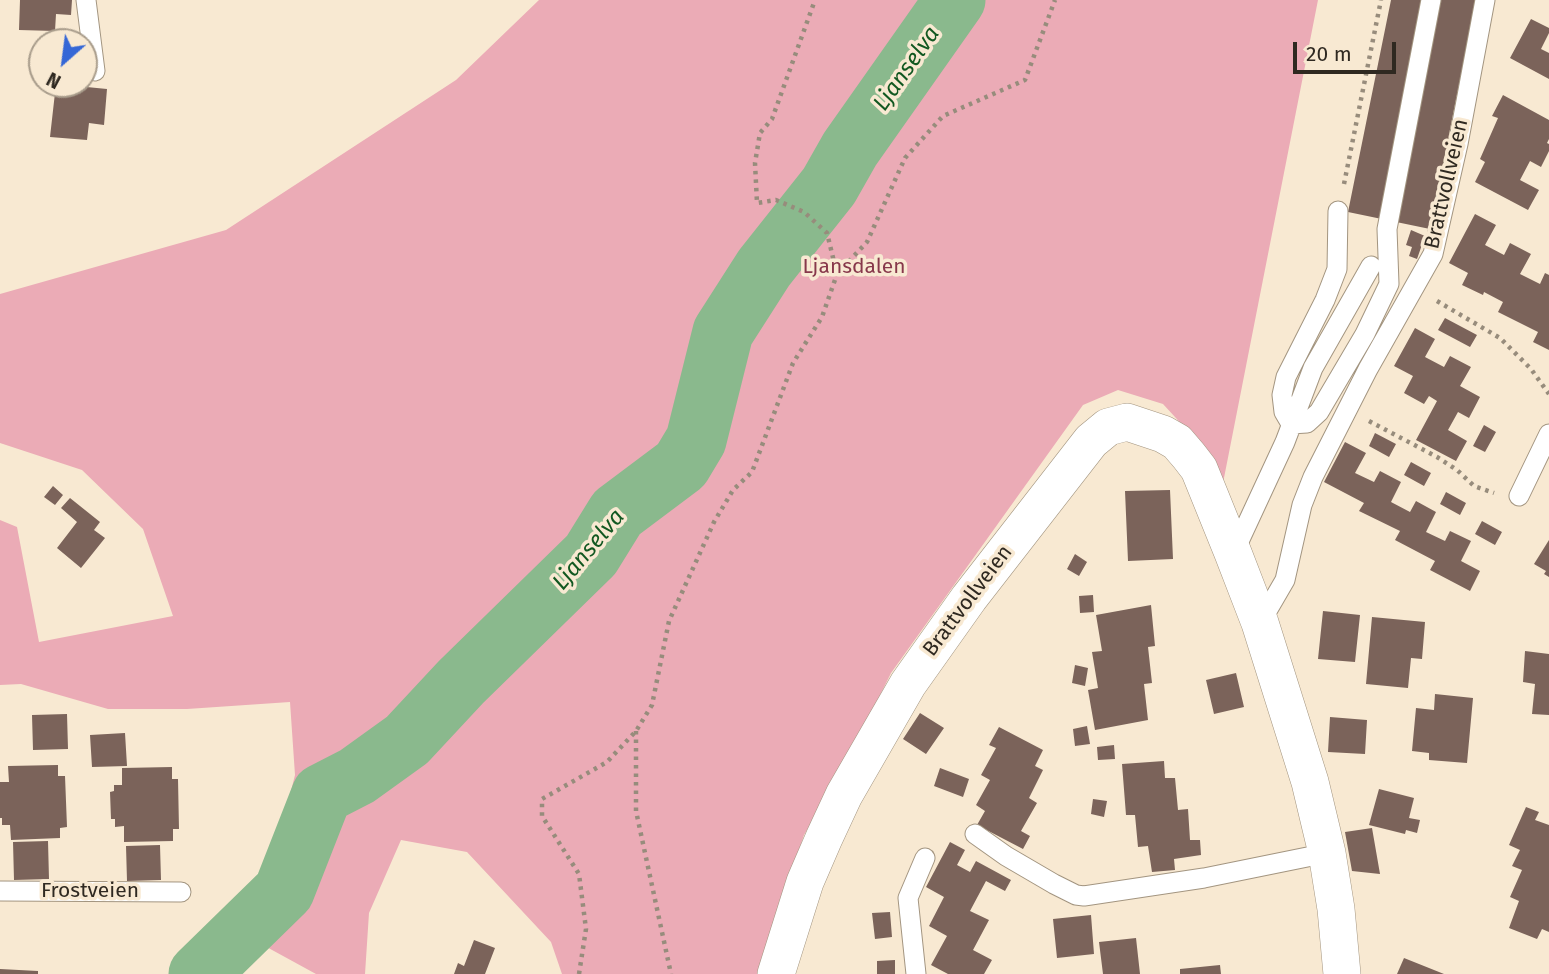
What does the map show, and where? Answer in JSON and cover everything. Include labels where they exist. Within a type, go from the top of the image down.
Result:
[{"type":"street","name":"Brattvollveien","points":[[776,974],[806,882],[824,838],[844,795],[908,684],[968,598],[1091,441],[1108,426],[1127,422],[1163,434],[1177,442],[1199,469],[1233,553],[1260,623],[1310,782],[1327,853],[1342,974]]},
{"type":"lane","points":[[86,0],[90,28]]},
{"type":"lane","points":[[1291,424],[1307,423],[1319,412],[1365,334],[1389,284],[1387,229],[1431,0]]},
{"type":"lane","name":"Brattvollveien","points":[[1260,623],[1285,580],[1302,505],[1313,477],[1433,254],[1458,144],[1485,0]]},
{"type":"lane","points":[[1291,424],[1284,412],[1282,395],[1286,377],[1325,300],[1337,269],[1338,211]]},
{"type":"lane","points":[[1233,553],[1285,442],[1313,368],[1371,266]]},
{"type":"lane","points":[[1519,496],[1549,434]]},
{"type":"lane","points":[[975,834],[1054,884],[1084,896],[1204,878],[1327,853]]},
{"type":"lane","points":[[916,974],[908,898],[925,858]]},
{"type":"lane","name":"Frostveien","points":[[0,891],[181,892]]},
{"type":"path","points":[[816,0],[772,119],[760,133],[755,163],[757,203],[776,200],[804,212],[827,233],[836,274]]},
{"type":"path","points":[[579,974],[586,929],[579,874],[542,816],[542,799],[607,762],[636,731],[652,705],[669,621],[714,522],[733,491],[752,472],[793,363],[822,317],[836,274],[867,242],[905,158],[943,116],[1026,80],[1055,0]]},
{"type":"path","points":[[1338,211],[1381,0]]},
{"type":"path","points":[[1415,289],[1500,338],[1531,369],[1549,394]]},
{"type":"path","points":[[1347,410],[1437,457],[1475,486],[1499,495]]},
{"type":"path","points":[[636,731],[636,811],[671,974]]},
{"type":"green space","name":"Ljansdalen","points":[[539,0],[1318,0],[1223,483],[1198,442],[1163,404],[1118,390],[1083,405],[891,673],[849,758],[804,835],[758,974],[562,974],[551,942],[467,852],[401,840],[369,913],[365,974],[316,974],[241,933],[222,918],[261,880],[280,835],[295,775],[290,702],[187,709],[108,709],[21,684],[0,685],[0,520],[17,527],[39,642],[173,616],[143,529],[82,470],[0,443],[0,294],[226,230],[456,80]]},
{"type":"building","points":[[20,0],[72,0],[71,15],[56,14],[55,28],[19,30]]},
{"type":"building","points":[[1391,0],[1476,0],[1430,229],[1348,212]]},
{"type":"building","points":[[1531,19],[1549,28],[1541,49],[1549,53],[1549,79],[1510,58]]},
{"type":"building","points":[[98,88],[107,89],[104,125],[89,123],[87,140],[50,137],[54,98],[98,98]]},
{"type":"building","points":[[1503,95],[1549,120],[1549,151],[1541,167],[1530,161],[1520,180],[1539,190],[1528,210],[1475,182],[1485,162],[1480,159],[1498,118],[1492,116]]},
{"type":"building","points":[[1475,214],[1496,225],[1485,245],[1504,255],[1510,243],[1531,254],[1520,274],[1540,284],[1545,273],[1549,275],[1549,350],[1533,342],[1538,332],[1498,312],[1503,302],[1462,285],[1468,273],[1449,263]]},
{"type":"building","points":[[1411,230],[1425,236],[1417,259],[1409,256],[1412,247],[1406,245]]},
{"type":"building","points":[[1445,318],[1477,335],[1470,347],[1438,330]]},
{"type":"building","points":[[1415,328],[1435,339],[1425,357],[1444,367],[1450,356],[1471,367],[1460,386],[1480,397],[1469,418],[1458,412],[1448,430],[1467,441],[1456,461],[1416,440],[1437,401],[1429,396],[1424,404],[1404,393],[1413,376],[1394,366]]},
{"type":"building","points":[[1484,425],[1496,432],[1485,452],[1473,446]]},
{"type":"building","points":[[1375,433],[1396,444],[1389,457],[1369,446]]},
{"type":"building","points":[[1345,442],[1366,453],[1355,473],[1374,482],[1380,471],[1401,482],[1391,502],[1410,512],[1416,501],[1436,512],[1426,532],[1445,541],[1450,531],[1471,541],[1461,561],[1480,571],[1470,591],[1430,570],[1435,561],[1395,540],[1400,531],[1359,511],[1364,503],[1324,482]]},
{"type":"building","points":[[1411,462],[1431,473],[1424,486],[1404,475]]},
{"type":"building","points":[[53,486],[63,495],[55,505],[44,497]]},
{"type":"building","points":[[1170,490],[1173,559],[1128,561],[1125,491]]},
{"type":"building","points":[[1446,492],[1466,503],[1460,515],[1440,504]]},
{"type":"building","points":[[70,498],[100,522],[94,530],[105,538],[81,568],[57,548],[77,522],[61,508]]},
{"type":"building","points":[[1482,521],[1502,532],[1495,545],[1475,534]]},
{"type":"building","points":[[1549,540],[1549,577],[1544,574],[1546,571],[1534,564]]},
{"type":"building","points":[[1075,554],[1087,562],[1079,576],[1067,569]]},
{"type":"building","points":[[1093,595],[1094,612],[1080,613],[1079,596]]},
{"type":"building","points":[[1151,605],[1155,646],[1148,647],[1152,683],[1144,684],[1148,720],[1095,730],[1088,690],[1098,688],[1092,652],[1102,651],[1096,615]]},
{"type":"building","points":[[1323,611],[1360,615],[1355,662],[1318,659]]},
{"type":"building","points":[[1372,617],[1425,622],[1422,659],[1411,658],[1408,688],[1366,684]]},
{"type":"building","points":[[1525,651],[1549,654],[1549,715],[1532,714],[1535,684],[1523,682]]},
{"type":"building","points":[[1075,665],[1088,668],[1085,686],[1072,683]]},
{"type":"building","points":[[1236,673],[1244,707],[1214,714],[1206,680]]},
{"type":"building","points":[[1435,694],[1473,698],[1467,763],[1429,760],[1429,753],[1412,751],[1416,708],[1434,710]]},
{"type":"building","points":[[920,713],[944,728],[926,754],[903,739]]},
{"type":"building","points":[[67,714],[68,749],[33,750],[32,715]]},
{"type":"building","points":[[1330,717],[1367,720],[1365,754],[1328,752]]},
{"type":"building","points":[[1087,726],[1090,744],[1075,746],[1073,729]]},
{"type":"building","points":[[999,727],[1043,750],[1035,766],[1043,770],[1029,798],[1037,803],[1021,831],[1030,836],[1023,849],[977,825],[985,811],[976,805],[990,780],[981,775],[996,748],[989,745]]},
{"type":"building","points":[[125,733],[127,766],[92,767],[90,735]]},
{"type":"building","points":[[1114,745],[1115,759],[1098,760],[1097,747]]},
{"type":"building","points":[[1164,761],[1165,778],[1175,778],[1178,810],[1188,809],[1190,840],[1200,840],[1201,855],[1174,859],[1175,870],[1152,872],[1148,846],[1138,847],[1135,815],[1126,815],[1122,764]]},
{"type":"building","points":[[58,765],[58,776],[65,776],[67,827],[60,828],[60,838],[11,840],[10,825],[2,825],[0,818],[0,782],[9,782],[8,766]]},
{"type":"building","points":[[172,767],[172,779],[178,779],[179,829],[173,829],[173,841],[124,842],[124,826],[115,827],[115,819],[111,819],[110,792],[114,791],[114,785],[122,785],[122,768]]},
{"type":"building","points":[[940,768],[969,779],[963,797],[934,786]]},
{"type":"building","points":[[1379,789],[1414,798],[1409,818],[1420,820],[1417,833],[1406,830],[1405,834],[1369,825]]},
{"type":"building","points":[[1093,799],[1107,801],[1104,817],[1091,814]]},
{"type":"building","points":[[1526,807],[1539,812],[1535,820],[1549,825],[1549,932],[1542,929],[1537,939],[1509,928],[1519,901],[1510,897],[1522,870],[1512,866],[1520,850],[1509,845]]},
{"type":"building","points":[[1372,828],[1380,874],[1352,871],[1345,832]]},
{"type":"building","points":[[48,841],[49,879],[14,880],[13,842]]},
{"type":"building","points":[[950,842],[965,850],[957,865],[970,872],[976,861],[1011,880],[1005,891],[986,881],[970,911],[989,920],[973,950],[992,960],[984,974],[948,974],[931,965],[947,936],[929,926],[944,897],[926,887]]},
{"type":"building","points":[[160,845],[161,880],[127,881],[126,846]]},
{"type":"building","points":[[890,912],[892,937],[875,939],[872,913]]},
{"type":"building","points":[[1091,915],[1094,954],[1057,958],[1053,919]]},
{"type":"building","points":[[1136,938],[1140,974],[1103,974],[1099,942]]},
{"type":"building","points":[[474,940],[495,948],[485,974],[454,974],[458,963],[464,966]]},
{"type":"building","points":[[1404,958],[1444,974],[1397,974]]},
{"type":"building","points":[[895,960],[895,974],[877,974],[877,961]]},
{"type":"building","points":[[1220,965],[1221,974],[1180,974],[1180,969]]},
{"type":"building","points":[[0,969],[38,971],[38,974],[0,974]]},
{"type":"waterway","name":"Ljanselva","points":[[199,974],[284,891],[322,794],[357,776],[407,740],[461,682],[591,555],[617,513],[681,465],[696,440],[723,332],[764,268],[829,186],[850,149],[955,0]]}]
